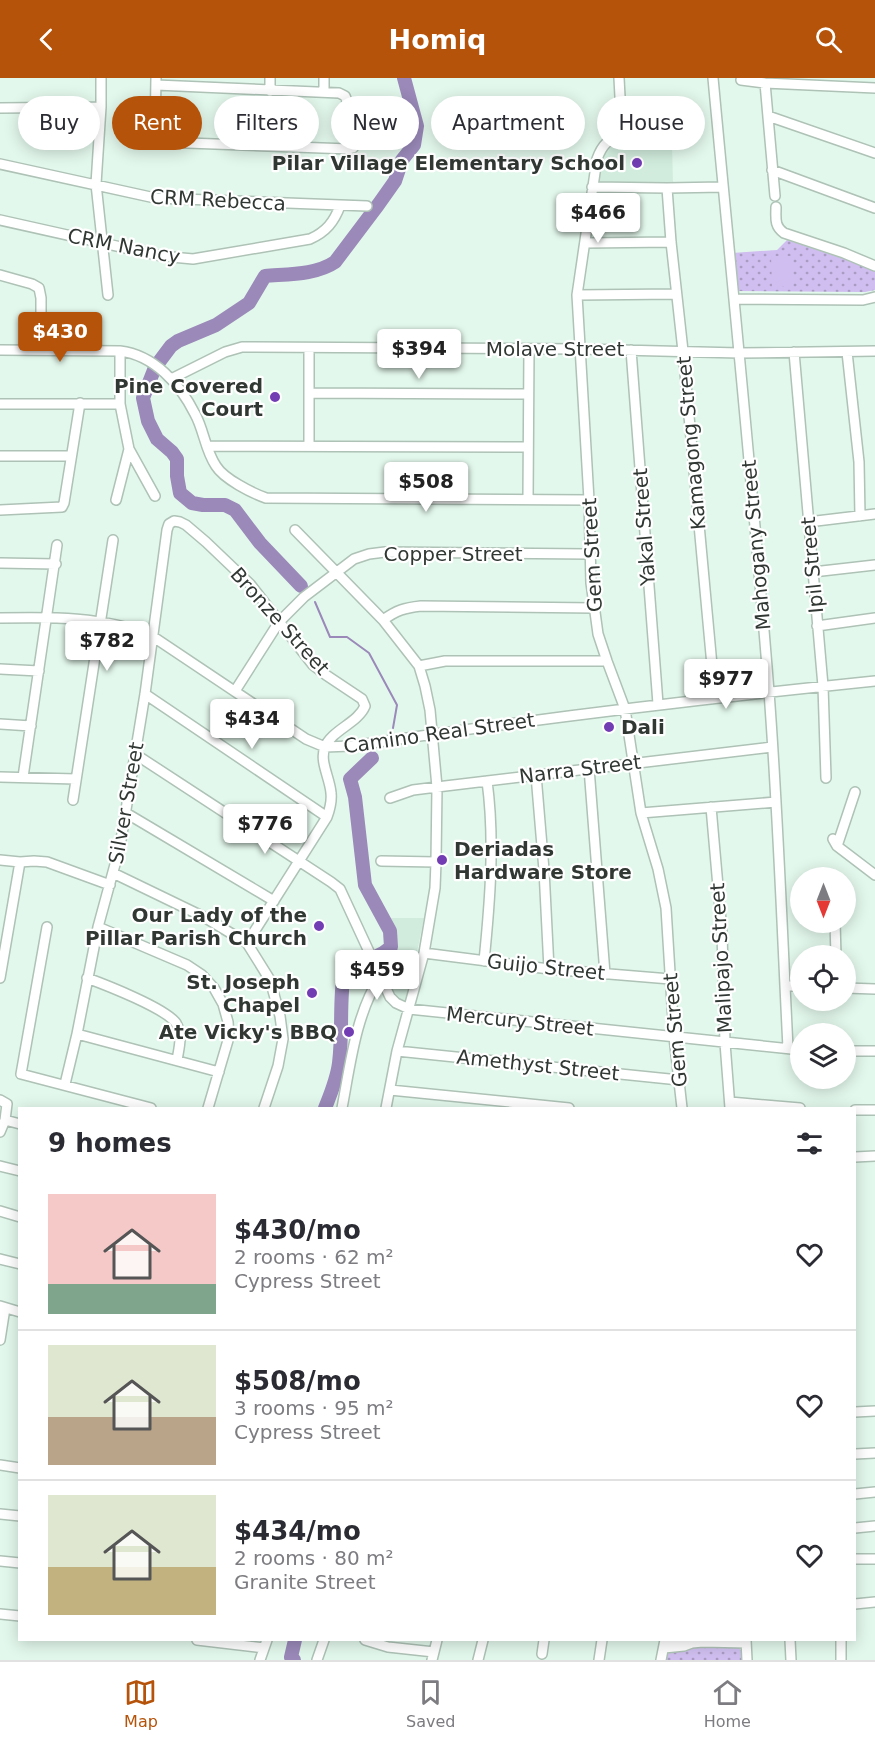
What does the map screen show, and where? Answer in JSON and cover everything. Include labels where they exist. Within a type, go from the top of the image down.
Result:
[{"type":"street","points":[[101,78],[96,184],[108,295]]},
{"type":"street","points":[[270,78],[270,91]]},
{"type":"street","points":[[324,78],[324,92]]},
{"type":"street","name":"Gem Street","points":[[619,78],[622,135],[612,138],[604,144],[600,151],[592,187],[577,295],[589,500],[589,554],[598,634],[626,709],[641,813],[658,869],[666,908],[674,1037],[682,1107]]},
{"type":"street","name":"Mahogany Street","points":[[713,78],[735,299],[769,692],[784,933],[788,1048]]},
{"type":"street","points":[[741,80],[875,88]]},
{"type":"street","points":[[156,81],[213,83],[270,91],[339,93],[345,96],[356,141],[355,147],[349,149],[164,143],[157,140],[155,133],[156,81]]},
{"type":"street","points":[[765,83],[775,196]]},
{"type":"street","points":[[0,108],[101,107]]},
{"type":"street","points":[[768,116],[875,153]]},
{"type":"street","name":"CRM Rebecca","points":[[0,164],[155,198],[367,206]]},
{"type":"street","points":[[772,170],[875,208]]},
{"type":"street","points":[[592,187],[723,187]]},
{"type":"street","name":"Kamagong Street","points":[[667,188],[715,698]]},
{"type":"street","name":"CRM Nancy","points":[[0,220],[161,256],[193,259],[310,239],[329,226],[336,218],[340,206]]},
{"type":"street","points":[[776,207],[776,223],[784,232],[875,266]]},
{"type":"street","points":[[585,243],[671,242]]},
{"type":"street","points":[[0,275],[39,288],[41,298],[40,350]]},
{"type":"street","points":[[577,295],[676,294]]},
{"type":"street","points":[[735,299],[863,300],[875,297]]},
{"type":"street","name":"Molave Street","points":[[171,379],[232,349],[242,347],[581,349],[739,353],[875,351]]},
{"type":"street","points":[[309,348],[309,446]]},
{"type":"street","points":[[528,499],[529,349]]},
{"type":"street","points":[[0,350],[120,351],[133,353],[146,359],[158,366],[171,379],[195,414],[216,467],[256,494],[266,498],[589,500]]},
{"type":"street","name":"Yakal Street","points":[[631,350],[658,704]]},
{"type":"street","points":[[120,351],[120,404],[129,449],[155,496]]},
{"type":"street","points":[[848,351],[859,462],[860,516]]},
{"type":"street","name":"Ipil Street","points":[[794,352],[823,686],[826,778]]},
{"type":"street","points":[[310,393],[528,394]]},
{"type":"street","points":[[0,510],[62,507],[80,403]]},
{"type":"street","points":[[0,404],[120,404]]},
{"type":"street","points":[[207,446],[528,447]]},
{"type":"street","points":[[116,501],[129,449]]},
{"type":"street","points":[[0,456],[71,456]]},
{"type":"street","points":[[808,522],[875,514]]},
{"type":"street","name":"Bronze Street","points":[[174,521],[186,525],[250,584],[313,665],[362,699],[365,706],[363,712],[332,738],[325,747]]},
{"type":"street","name":"Silver Street","points":[[65,1084],[98,927],[126,813],[167,530],[174,521]]},
{"type":"street","points":[[295,530],[383,620],[419,666],[425,686],[437,787],[436,862],[432,910],[386,1107]]},
{"type":"street","points":[[73,800],[113,540]]},
{"type":"street","points":[[23,777],[57,545]]},
{"type":"street","name":"Copper Street","points":[[235,691],[279,622],[303,597],[354,559],[385,552],[589,554]]},
{"type":"street","points":[[0,564],[56,564]]},
{"type":"street","points":[[813,572],[875,565]]},
{"type":"street","points":[[383,620],[395,611],[421,606],[594,608]]},
{"type":"street","name":"Camino Real Street","points":[[0,618],[47,617],[101,621],[138,630],[152,636],[306,739],[325,747],[351,746],[526,720],[658,704],[875,682]]},
{"type":"street","points":[[817,626],[875,618]]},
{"type":"street","points":[[419,666],[445,661],[607,661]]},
{"type":"street","points":[[0,669],[39,671]]},
{"type":"street","points":[[145,694],[327,817]]},
{"type":"street","points":[[0,724],[31,726]]},
{"type":"street","points":[[248,943],[327,817],[331,795],[324,762],[325,747]]},
{"type":"street","name":"Narra Street","points":[[390,798],[413,790],[772,747]]},
{"type":"street","points":[[135,754],[340,889],[390,997],[396,1003],[409,1009]]},
{"type":"street","points":[[590,768],[605,975]]},
{"type":"street","points":[[536,775],[545,881],[549,969]]},
{"type":"street","points":[[0,777],[76,779]]},
{"type":"street","points":[[484,961],[490,893],[487,781]]},
{"type":"street","points":[[855,792],[835,843],[875,876]]},
{"type":"street","points":[[641,813],[776,802]]},
{"type":"street","name":"Malipajo Street","points":[[711,807],[722,932],[725,1043],[730,1105]]},
{"type":"street","points":[[126,813],[274,901]]},
{"type":"street","points":[[0,860],[47,862],[110,885]]},
{"type":"street","points":[[381,861],[436,862]]},
{"type":"street","points":[[0,978],[21,862]]},
{"type":"street","points":[[113,873],[204,917],[248,943],[270,980],[280,1016],[283,1039],[278,1066],[264,1107]]},
{"type":"street","points":[[47,927],[21,1074],[147,1107]]},
{"type":"street","points":[[98,927],[187,965],[202,975],[214,988],[223,1004],[229,1037],[208,1107]]},
{"type":"street","name":"Guijo Street","points":[[423,953],[605,975],[670,979]]},
{"type":"street","points":[[342,1107],[353,1051],[366,1004],[380,977]]},
{"type":"street","points":[[87,978],[168,1016],[175,1023],[181,1041],[177,1060]]},
{"type":"street","points":[[785,986],[790,986]]},
{"type":"street","points":[[856,988],[875,989]]},
{"type":"street","name":"Mercury Street","points":[[409,1009],[788,1048]]},
{"type":"street","points":[[77,1034],[219,1072]]},
{"type":"street","name":"Amethyst Street","points":[[398,1051],[679,1080]]},
{"type":"street","points":[[856,1051],[875,1051]]},
{"type":"street","points":[[390,1090],[559,1107]]},
{"type":"street","points":[[0,1132],[5,1120],[3,1102]]},
{"type":"street","points":[[730,1105],[777,1107]]},
{"type":"street","points":[[856,1110],[875,1110]]},
{"type":"street","points":[[5,1120],[18,1124]]},
{"type":"street","points":[[856,1156],[875,1156]]},
{"type":"street","points":[[0,1166],[18,1170]]},
{"type":"street","points":[[0,1211],[18,1216]]},
{"type":"street","points":[[0,1258],[18,1263]]},
{"type":"street","points":[[0,1340],[3,1307],[18,1311]]},
{"type":"street","points":[[856,1412],[875,1411]]},
{"type":"street","points":[[856,1454],[875,1453]]},
{"type":"street","points":[[0,1465],[18,1468]]},
{"type":"street","points":[[856,1494],[875,1492]]},
{"type":"street","points":[[0,1514],[18,1516]]},
{"type":"street","points":[[856,1528],[875,1526]]},
{"type":"street","points":[[856,1559],[875,1559]]},
{"type":"street","points":[[0,1561],[18,1563]]},
{"type":"street","points":[[856,1604],[875,1602]]},
{"type":"street","points":[[0,1614],[18,1616]]},
{"type":"street","points":[[214,1641],[265,1644],[260,1660]]},
{"type":"street","points":[[317,1659],[324,1641]]},
{"type":"street","points":[[368,1641],[433,1656],[437,1641]]},
{"type":"street","points":[[478,1660],[483,1641]]},
{"type":"street","points":[[542,1654],[544,1641]]},
{"type":"street","points":[[599,1660],[602,1641]]},
{"type":"street","points":[[661,1660],[664,1644],[684,1646],[703,1641],[746,1641],[747,1660]]},
{"type":"street","points":[[790,1641],[791,1660]]},
{"type":"street","points":[[841,1641],[841,1660]]},
{"type":"shaded area","name":"Pilar Village Elementary School","points":[[608,150],[672,150],[673,183],[598,184],[603,156]]},
{"type":"shaded area","points":[[787,240],[875,269],[875,290],[865,292],[736,291],[732,253],[777,250]]},
{"type":"shaded area","points":[[771,256],[791,256],[791,286],[772,286]]},
{"type":"shaded area","points":[[391,918],[424,918],[407,1001],[402,1003],[391,993],[377,964],[393,948],[395,933]]},
{"type":"shaded area","points":[[689,1646],[737,1647],[741,1650],[742,1660],[666,1660],[669,1651]]},
{"type":"waterway","points":[[159,362],[171,346],[178,341],[216,325],[249,303],[265,276],[310,272],[335,262],[395,181],[402,160],[414,145],[417,126],[404,78]]},
{"type":"waterway","points":[[154,370],[143,398],[148,421],[157,439],[177,459],[180,493],[192,503],[225,505],[235,510],[260,543],[301,586]]},
{"type":"waterway","points":[[315,602],[330,637],[347,637],[369,653],[397,705],[393,728]]},
{"type":"waterway","points":[[325,1107],[339,1063],[344,972],[391,947],[390,931],[365,885],[355,797],[350,779],[372,758]]},
{"type":"waterway","points":[[294,1660],[291,1657],[295,1641]]},
{"type":"place","name":"Pilar Village Elementary School","points":[[637,163]]},
{"type":"place","name":"Pine Covered Court","points":[[275,397]]},
{"type":"place","name":"Dali","points":[[609,727]]},
{"type":"place","name":"Deriadas Hardware Store","points":[[442,860]]},
{"type":"place","name":"Our Lady of the Pillar Parish Church","points":[[319,926]]},
{"type":"place","name":"St. Joseph Chapel","points":[[312,993]]},
{"type":"place","name":"Ate Vicky's BBQ","points":[[349,1032]]}]
